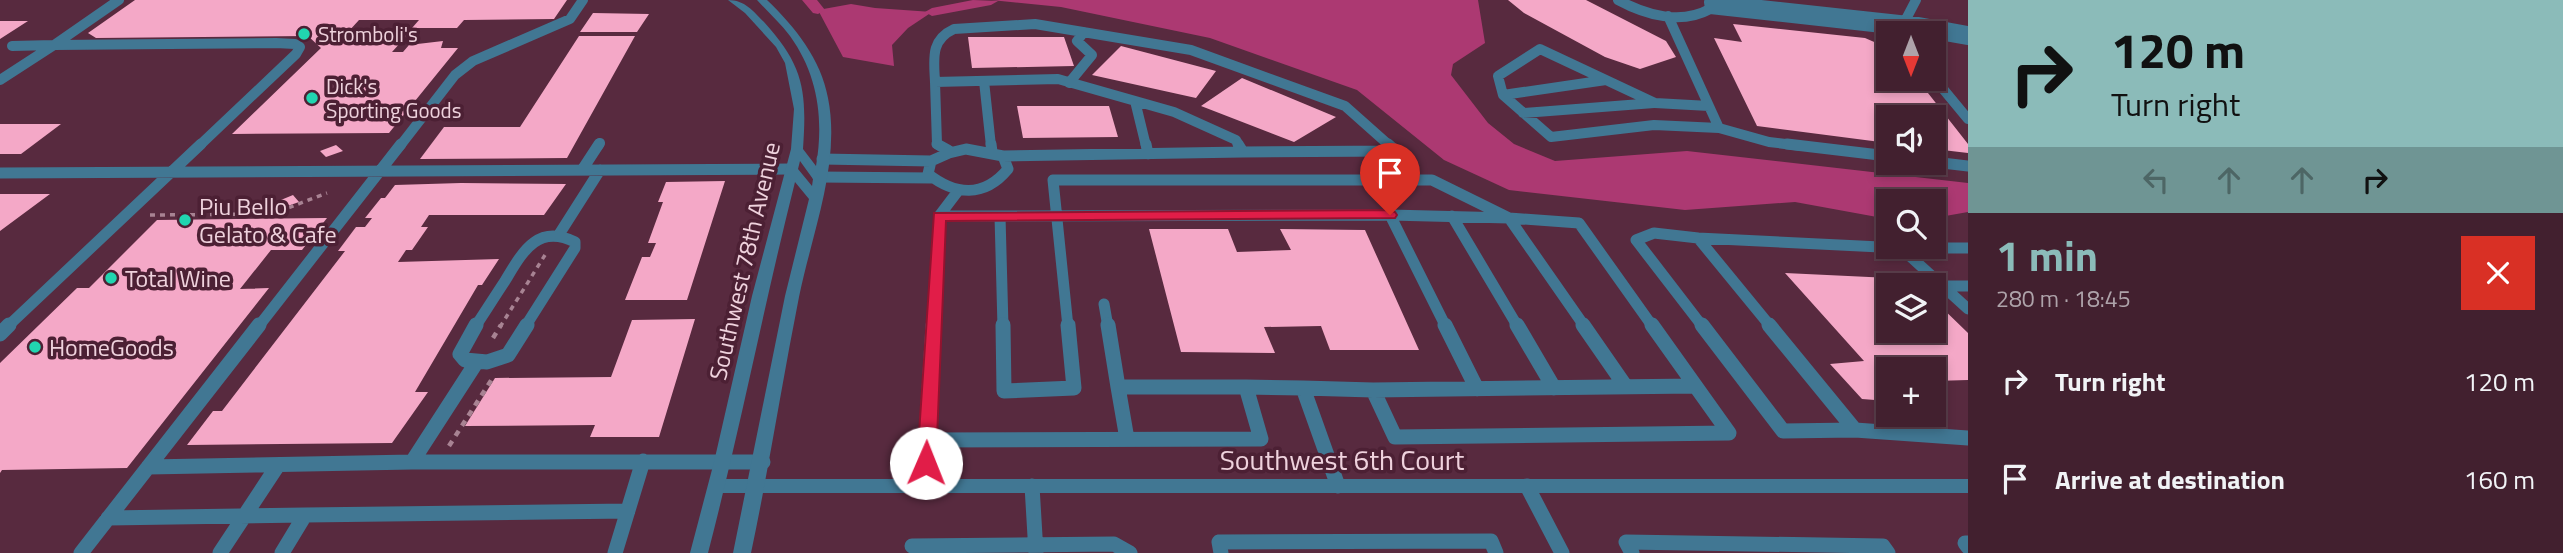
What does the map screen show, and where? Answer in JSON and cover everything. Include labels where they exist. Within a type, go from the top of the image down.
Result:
[{"type":"street","name":"Southwest 78th Avenue","points":[[699,553],[723,462],[759,296],[797,149],[800,109],[790,63],[780,46],[748,11],[733,0]]},
{"type":"street","points":[[742,553],[763,462],[792,296],[825,140],[825,111],[818,79],[798,39],[781,17],[762,0]]},
{"type":"street","points":[[797,149],[818,177]]},
{"type":"street","points":[[791,169],[814,197]]},
{"type":"street","name":"Southwest 6th Court","points":[[717,486],[1968,486]]},
{"type":"lane","points":[[0,80],[119,0]]},
{"type":"lane","points":[[81,553],[377,172],[465,65],[570,19],[583,0]]},
{"type":"lane","points":[[1618,0],[1637,9],[1668,16],[1696,16],[1709,5],[1876,27]]},
{"type":"lane","points":[[1715,0],[1905,21],[1916,0]]},
{"type":"lane","points":[[1668,16],[1718,128]]},
{"type":"lane","points":[[822,159],[931,161],[948,150],[979,148],[998,154],[1396,151],[1345,106],[1191,50],[1035,24],[954,29],[943,34],[934,47],[937,144],[948,150]]},
{"type":"lane","points":[[1946,28],[1968,31]]},
{"type":"lane","points":[[1069,83],[1092,55],[1077,41],[1084,32]]},
{"type":"lane","points":[[1946,36],[1968,40]]},
{"type":"lane","points":[[0,334],[296,54],[300,47],[295,44],[276,43],[12,46]]},
{"type":"lane","points":[[1655,103],[1540,49],[1498,76],[1503,95],[1551,138],[1654,125],[1718,128],[1769,142],[1876,155]]},
{"type":"lane","points":[[935,82],[1058,79],[1174,112],[1236,140],[1243,152]]},
{"type":"lane","points":[[1503,95],[1606,80]]},
{"type":"lane","points":[[931,161],[928,174],[958,191],[983,188],[999,181],[1008,169],[998,154],[984,81]]},
{"type":"lane","points":[[1945,91],[1968,119]]},
{"type":"lane","points":[[1135,101],[1148,154]]},
{"type":"lane","points":[[1523,113],[1655,103],[1709,106]]},
{"type":"lane","points":[[582,170],[600,143]]},
{"type":"lane","points":[[1946,163],[1968,166]]},
{"type":"lane","points":[[0,173],[791,169]]},
{"type":"lane","points":[[558,236],[600,170]]},
{"type":"lane","points":[[818,177],[933,178]]},
{"type":"lane","points":[[1000,216],[1004,391],[1074,388],[1053,180],[1432,180],[1509,218],[1626,387]]},
{"type":"lane","points":[[927,486],[926,440],[939,216],[958,191]]},
{"type":"lane","points":[[939,216],[1390,215],[1579,223],[1729,433],[1395,437],[1374,390]]},
{"type":"lane","points":[[1390,215],[1477,389]]},
{"type":"lane","points":[[1452,216],[1555,388]]},
{"type":"lane","points":[[1876,247],[1698,238],[1654,233],[1636,240],[1783,432],[1855,430],[1968,438]]},
{"type":"lane","points":[[558,236],[575,242],[575,248],[508,355],[498,361],[476,363],[465,360],[460,354],[526,247],[541,238],[558,236]]},
{"type":"lane","points":[[1698,238],[1855,430]]},
{"type":"lane","points":[[1946,248],[1968,248]]},
{"type":"lane","points":[[1913,259],[1929,273]]},
{"type":"lane","points":[[1946,286],[1968,286]]},
{"type":"lane","points":[[1946,289],[1968,309]]},
{"type":"lane","points":[[1104,304],[1127,439]]},
{"type":"lane","points":[[412,462],[476,363]]},
{"type":"lane","points":[[1118,387],[1374,390],[1695,386]]},
{"type":"lane","points":[[926,440],[1261,439],[1246,387]]},
{"type":"lane","points":[[1303,388],[1338,486]]},
{"type":"lane","points":[[615,553],[643,461]]},
{"type":"lane","points":[[148,467],[412,462],[763,462]]},
{"type":"lane","points":[[220,553],[278,465]]},
{"type":"lane","points":[[1032,486],[1036,549]]},
{"type":"lane","points":[[1528,486],[1562,553]]},
{"type":"lane","points":[[108,518],[628,511]]},
{"type":"lane","points":[[282,553],[305,515]]},
{"type":"lane","points":[[1221,553],[1219,542],[1464,541],[1491,541],[1496,553]]},
{"type":"lane","points":[[1632,553],[1626,542],[1883,546],[1888,553]]},
{"type":"lane","points":[[912,546],[1036,549],[1114,544],[1130,553]]},
{"type":"path","points":[[150,215],[272,214],[327,193]]},
{"type":"path","points":[[493,338],[545,255]]},
{"type":"shaded area","points":[[991,0],[1478,0],[1485,43],[1453,64],[1451,75],[1488,123],[1514,144],[1555,161],[1687,151],[1876,173],[1876,175],[1968,183],[1968,212],[1946,216],[1946,189],[1876,189],[1876,217],[1795,202],[1685,210],[1509,190],[1444,160],[1357,90],[1210,38],[1061,7]]},
{"type":"shaded area","points":[[851,4],[932,12],[908,28],[892,45],[894,66],[843,57],[818,10]]},
{"type":"building","points":[[135,0],[567,0],[554,19],[464,20],[457,28],[412,28],[419,20],[359,20],[348,32],[410,32],[392,52],[403,52],[409,45],[443,41],[441,48],[458,48],[389,133],[232,134],[321,48],[308,36],[96,38],[88,33]]},
{"type":"building","points":[[1508,0],[1586,0],[1666,41],[1676,57],[1640,69],[1605,57],[1524,13]]},
{"type":"building","points":[[593,13],[649,14],[637,32],[580,32]]},
{"type":"building","points":[[0,21],[28,21],[0,39]]},
{"type":"building","points":[[1733,24],[1865,38],[1876,43],[1876,91],[1926,91],[1937,105],[1876,105],[1876,141],[1757,126],[1714,38],[1742,42]]},
{"type":"building","points":[[579,36],[635,36],[567,158],[420,159],[444,127],[520,127]]},
{"type":"building","points":[[968,37],[1064,37],[1074,66],[972,68]]},
{"type":"building","points":[[1121,46],[1216,71],[1196,98],[1092,75]]},
{"type":"building","points":[[1242,78],[1336,117],[1294,142],[1201,106]]},
{"type":"building","points":[[1017,106],[1109,106],[1118,137],[1023,138]]},
{"type":"building","points":[[1946,116],[1968,144],[1968,153],[1946,150]]},
{"type":"building","points":[[0,124],[61,124],[21,154],[0,154]]},
{"type":"building","points":[[336,145],[343,151],[326,157],[320,151]]},
{"type":"building","points":[[725,181],[687,300],[625,300],[642,257],[650,257],[656,243],[648,243],[663,202],[658,202],[666,182]]},
{"type":"building","points":[[566,184],[544,215],[429,215],[421,227],[428,227],[412,250],[406,250],[398,262],[499,259],[482,285],[478,285],[415,392],[428,392],[392,443],[187,445],[213,411],[222,411],[345,251],[338,251],[356,227],[365,227],[372,218],[365,218],[381,198],[385,198],[395,185]]},
{"type":"building","points":[[0,194],[50,194],[0,231]]},
{"type":"building","points":[[293,195],[299,202],[282,208],[276,202]]},
{"type":"building","points":[[327,218],[302,250],[271,250],[240,289],[269,288],[127,468],[2,470],[0,473],[0,363],[77,288],[89,288],[157,220]]},
{"type":"building","points":[[1149,229],[1228,229],[1237,252],[1291,250],[1280,229],[1365,230],[1419,350],[1330,350],[1321,326],[1264,327],[1275,353],[1181,352]]},
{"type":"building","points":[[1785,273],[1876,277],[1876,343],[1946,343],[1946,312],[1968,333],[1968,380],[1946,381],[1946,357],[1876,357],[1876,400],[1862,399],[1830,364],[1864,361]]},
{"type":"building","points":[[695,319],[659,437],[590,437],[595,425],[465,426],[495,378],[611,377],[632,320]]},
{"type":"waterway","points":[[809,0],[818,10]]},
{"type":"waterway","points":[[932,12],[991,1]]},
{"type":"place","name":"Stromboli's","points":[[304,34]]},
{"type":"place","name":"Dick's Sporting Goods","points":[[312,98]]},
{"type":"place","name":"Piu Bello Gelato & Cafe","points":[[185,220]]},
{"type":"place","name":"Total Wine","points":[[111,278]]},
{"type":"place","name":"HomeGoods","points":[[35,347]]},
{"type":"route","points":[[926,463],[939,216],[1390,215]]}]
